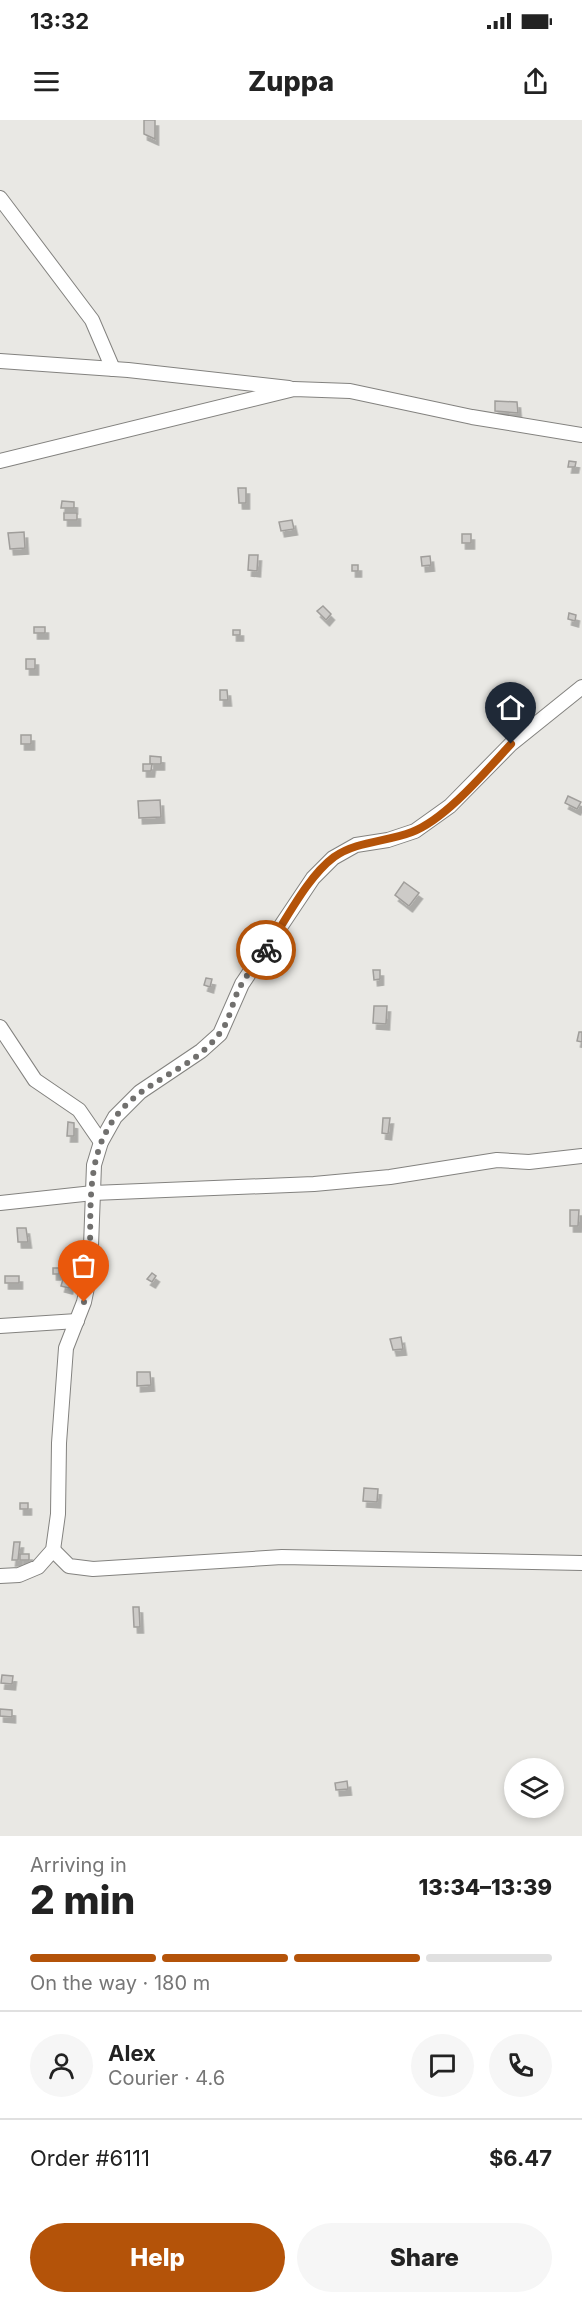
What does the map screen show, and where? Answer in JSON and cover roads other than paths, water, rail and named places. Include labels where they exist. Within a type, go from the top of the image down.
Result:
[{"type":"street","points":[[0,198],[92,320],[113,369]]},
{"type":"street","points":[[0,361],[113,369],[294,389],[350,391],[472,417],[582,435]]},
{"type":"street","points":[[0,461],[294,389]]},
{"type":"street","points":[[0,1576],[19,1575],[38,1567],[53,1550],[58,1514],[64,1362],[66,1348],[90,1273],[94,1165],[101,1142],[123,1108],[154,1082],[201,1051],[220,1034],[242,984],[313,878],[333,858],[356,845],[388,840],[415,831],[450,806],[511,744],[582,687]]},
{"type":"street","points":[[0,1027],[35,1080],[79,1110],[101,1142]]},
{"type":"street","points":[[0,1203],[93,1193],[314,1184],[390,1177],[497,1160],[529,1162],[582,1156]]},
{"type":"street","points":[[0,1326],[76,1321]]},
{"type":"street","points":[[53,1550],[69,1566],[93,1569],[282,1557],[582,1563]]}]
